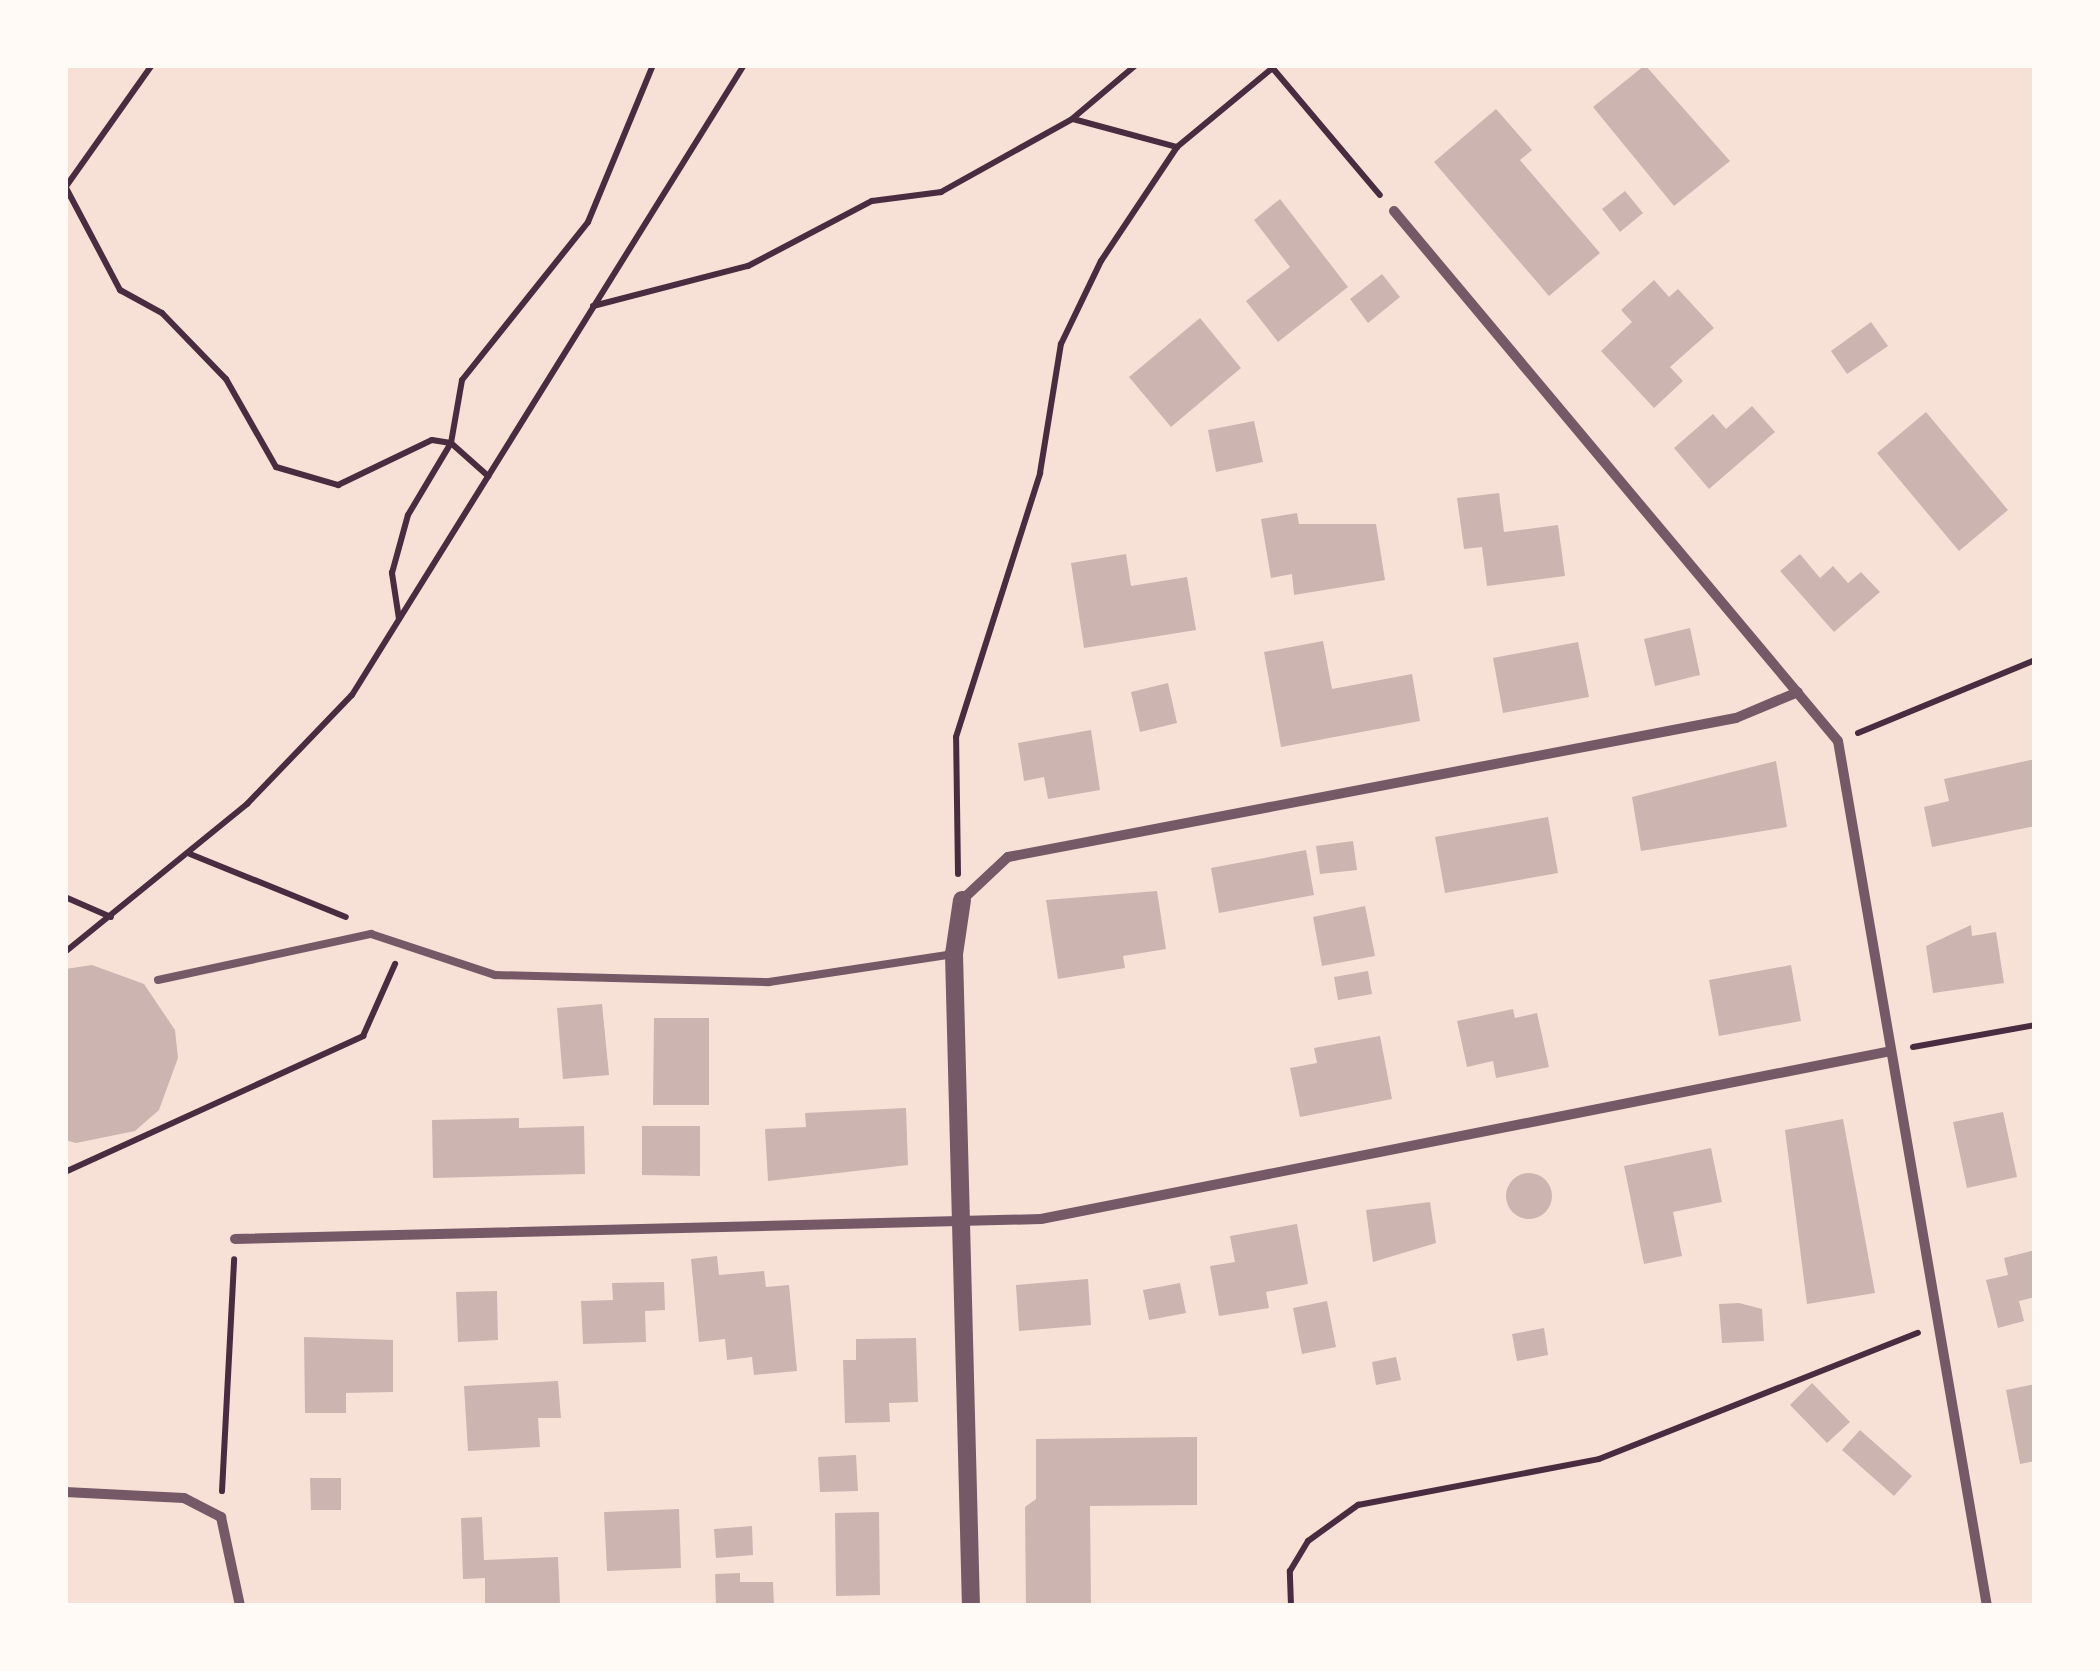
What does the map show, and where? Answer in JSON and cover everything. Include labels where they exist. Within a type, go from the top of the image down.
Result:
[{"type":"street","points":[[1394,211],[1838,741],[1987,1606]]},
{"type":"street","points":[[971,1606],[954,954],[962,900],[1008,857],[1736,718],[1798,692]]},
{"type":"street","points":[[235,1239],[1040,1220],[1891,1051]]},
{"type":"street","points":[[65,1492],[184,1498],[220,1517],[240,1606]]},
{"type":"lane","points":[[158,980],[371,934],[496,975],[769,982],[954,954]]},
{"type":"path","points":[[152,65],[66,186],[120,290],[162,313],[226,378],[276,468],[338,485],[400,449],[451,443],[488,476]]},
{"type":"path","points":[[399,619],[392,573],[408,515],[451,443],[462,380],[588,222],[653,65]]},
{"type":"path","points":[[65,952],[190,854],[352,695],[744,65]]},
{"type":"path","points":[[592,306],[748,266],[872,201],[941,192],[1072,118],[1136,65]]},
{"type":"path","points":[[962,900],[952,836],[956,737],[1040,473],[1061,344],[1101,260],[1178,146],[1274,67],[1394,211]]},
{"type":"path","points":[[1072,118],[1178,146]]},
{"type":"path","points":[[1838,741],[2035,660]]},
{"type":"path","points":[[190,854],[340,913],[371,934]]},
{"type":"path","points":[[65,897],[112,917]]},
{"type":"path","points":[[65,1172],[363,1036],[403,945]]},
{"type":"path","points":[[1891,1051],[2035,1025]]},
{"type":"path","points":[[220,1517],[235,1239]]},
{"type":"path","points":[[1292,1606],[1290,1571],[1308,1541],[1358,1505],[1600,1459],[1817,1366],[1939,1326]]},
{"type":"building","points":[[1645,65],[1730,161],[1674,206],[1593,107]]},
{"type":"building","points":[[1496,109],[1532,150],[1520,160],[1600,253],[1549,296],[1434,162]]},
{"type":"building","points":[[1625,191],[1643,213],[1620,232],[1602,209]]},
{"type":"building","points":[[1280,199],[1348,287],[1278,342],[1246,301],[1290,267],[1254,220]]},
{"type":"building","points":[[1382,274],[1400,297],[1368,323],[1350,299]]},
{"type":"building","points":[[1654,280],[1669,297],[1678,289],[1714,328],[1670,367],[1683,381],[1654,408],[1601,351],[1632,322],[1621,310]]},
{"type":"building","points":[[1200,318],[1241,368],[1171,427],[1129,377]]},
{"type":"building","points":[[1871,322],[1888,346],[1847,374],[1831,351]]},
{"type":"building","points":[[1752,406],[1775,432],[1709,489],[1674,448],[1713,414],[1726,429]]},
{"type":"building","points":[[1926,412],[2008,510],[1959,551],[1877,453]]},
{"type":"building","points":[[1254,421],[1263,462],[1216,472],[1208,430]]},
{"type":"building","points":[[1499,493],[1504,532],[1558,525],[1565,576],[1487,586],[1482,547],[1464,549],[1457,498]]},
{"type":"building","points":[[1297,513],[1299,524],[1376,524],[1385,580],[1294,595],[1292,574],[1271,578],[1261,519]]},
{"type":"building","points":[[1126,554],[1131,586],[1187,577],[1196,630],[1084,648],[1071,563]]},
{"type":"building","points":[[1800,554],[1820,578],[1833,566],[1848,583],[1861,572],[1880,592],[1834,632],[1780,571]]},
{"type":"building","points":[[1690,628],[1700,675],[1655,686],[1644,639]]},
{"type":"building","points":[[1323,641],[1332,689],[1412,674],[1420,721],[1281,747],[1264,652]]},
{"type":"building","points":[[1578,642],[1589,697],[1503,713],[1493,658]]},
{"type":"building","points":[[1168,683],[1177,723],[1140,732],[1131,692]]},
{"type":"building","points":[[1091,730],[1100,790],[1048,799],[1044,777],[1024,781],[1018,743]]},
{"type":"building","points":[[2035,759],[2035,826],[1932,847],[1924,807],[1949,801],[1944,779]]},
{"type":"building","points":[[1776,761],[1787,827],[1641,851],[1632,797]]},
{"type":"building","points":[[1548,817],[1558,873],[1445,893],[1435,837]]},
{"type":"building","points":[[1353,841],[1357,870],[1320,874],[1316,846]]},
{"type":"building","points":[[1306,850],[1314,895],[1219,913],[1211,868]]},
{"type":"building","points":[[1157,891],[1166,949],[1123,956],[1125,968],[1058,979],[1046,900]]},
{"type":"building","points":[[1365,906],[1375,956],[1322,966],[1313,917]]},
{"type":"building","points":[[1971,925],[1972,936],[1996,932],[2004,983],[1933,993],[1926,946]]},
{"type":"building","points":[[92,965],[144,984],[175,1030],[178,1058],[159,1110],[135,1131],[76,1143],[65,1140],[65,969]]},
{"type":"building","points":[[1791,965],[1801,1021],[1719,1036],[1709,980]]},
{"type":"building","points":[[1368,971],[1372,994],[1338,1000],[1334,977]]},
{"type":"building","points":[[602,1004],[609,1075],[563,1079],[557,1008]]},
{"type":"building","points":[[1513,1009],[1515,1018],[1537,1013],[1549,1067],[1496,1078],[1493,1061],[1467,1067],[1457,1021]]},
{"type":"building","points":[[654,1018],[709,1018],[709,1105],[653,1105]]},
{"type":"building","points":[[1380,1036],[1392,1099],[1300,1117],[1290,1068],[1317,1063],[1314,1048]]},
{"type":"building","points":[[906,1108],[908,1165],[768,1181],[765,1129],[806,1127],[805,1113]]},
{"type":"building","points":[[2003,1112],[2017,1177],[1967,1188],[1953,1122]]},
{"type":"building","points":[[519,1118],[519,1128],[584,1126],[585,1174],[433,1178],[432,1120]]},
{"type":"building","points":[[1843,1119],[1875,1293],[1807,1304],[1785,1130]]},
{"type":"building","points":[[642,1126],[700,1126],[700,1176],[642,1175]]},
{"type":"building","points":[[1711,1148],[1722,1202],[1673,1212],[1682,1256],[1644,1264],[1624,1166]]},
{"type":"building","points":[[1529,1173],[1545,1180],[1552,1196],[1545,1212],[1529,1219],[1513,1212],[1506,1196],[1513,1180]]},
{"type":"building","points":[[1430,1202],[1436,1243],[1373,1262],[1366,1210]]},
{"type":"building","points":[[1297,1224],[1308,1284],[1266,1292],[1269,1308],[1219,1316],[1210,1266],[1235,1262],[1230,1236]]},
{"type":"building","points":[[2035,1250],[2035,1297],[2019,1301],[2024,1321],[1998,1328],[1986,1280],[2008,1275],[2004,1258]]},
{"type":"building","points":[[717,1256],[719,1275],[764,1271],[766,1287],[789,1285],[797,1371],[754,1375],[752,1357],[727,1360],[725,1339],[699,1342],[691,1259]]},
{"type":"building","points":[[1088,1279],[1091,1325],[1019,1331],[1016,1285]]},
{"type":"building","points":[[664,1282],[665,1310],[645,1311],[646,1342],[583,1344],[581,1301],[613,1300],[612,1283]]},
{"type":"building","points":[[1180,1283],[1186,1313],[1149,1320],[1143,1290]]},
{"type":"building","points":[[497,1291],[498,1340],[458,1342],[456,1292]]},
{"type":"building","points":[[1327,1301],[1336,1347],[1302,1354],[1293,1308]]},
{"type":"building","points":[[1739,1303],[1762,1309],[1764,1341],[1722,1343],[1719,1304]]},
{"type":"building","points":[[1544,1328],[1548,1355],[1517,1361],[1512,1334]]},
{"type":"building","points":[[304,1337],[393,1340],[393,1392],[346,1393],[346,1413],[305,1413]]},
{"type":"building","points":[[916,1338],[918,1402],[889,1403],[890,1422],[845,1423],[843,1360],[856,1360],[856,1339]]},
{"type":"building","points":[[1396,1357],[1401,1380],[1376,1385],[1372,1362]]},
{"type":"building","points":[[558,1381],[561,1418],[538,1418],[540,1447],[468,1451],[464,1386]]},
{"type":"building","points":[[1812,1383],[1850,1422],[1827,1443],[1790,1405]]},
{"type":"building","points":[[2035,1384],[2035,1461],[2020,1464],[2006,1390]]},
{"type":"building","points":[[1860,1430],[1912,1476],[1894,1496],[1842,1450]]},
{"type":"building","points":[[1197,1437],[1197,1505],[1090,1506],[1091,1606],[1026,1606],[1025,1507],[1036,1499],[1036,1439]]},
{"type":"building","points":[[856,1455],[858,1491],[820,1492],[818,1457]]},
{"type":"building","points":[[310,1478],[341,1478],[341,1510],[311,1510]]},
{"type":"building","points":[[679,1509],[681,1568],[607,1571],[604,1512]]},
{"type":"building","points":[[879,1512],[880,1595],[836,1596],[835,1513]]},
{"type":"building","points":[[482,1517],[484,1560],[558,1557],[560,1604],[485,1606],[485,1578],[463,1579],[461,1518]]},
{"type":"building","points":[[752,1526],[753,1555],[716,1558],[714,1529]]},
{"type":"building","points":[[740,1573],[740,1582],[773,1582],[774,1606],[716,1606],[715,1574]]}]
